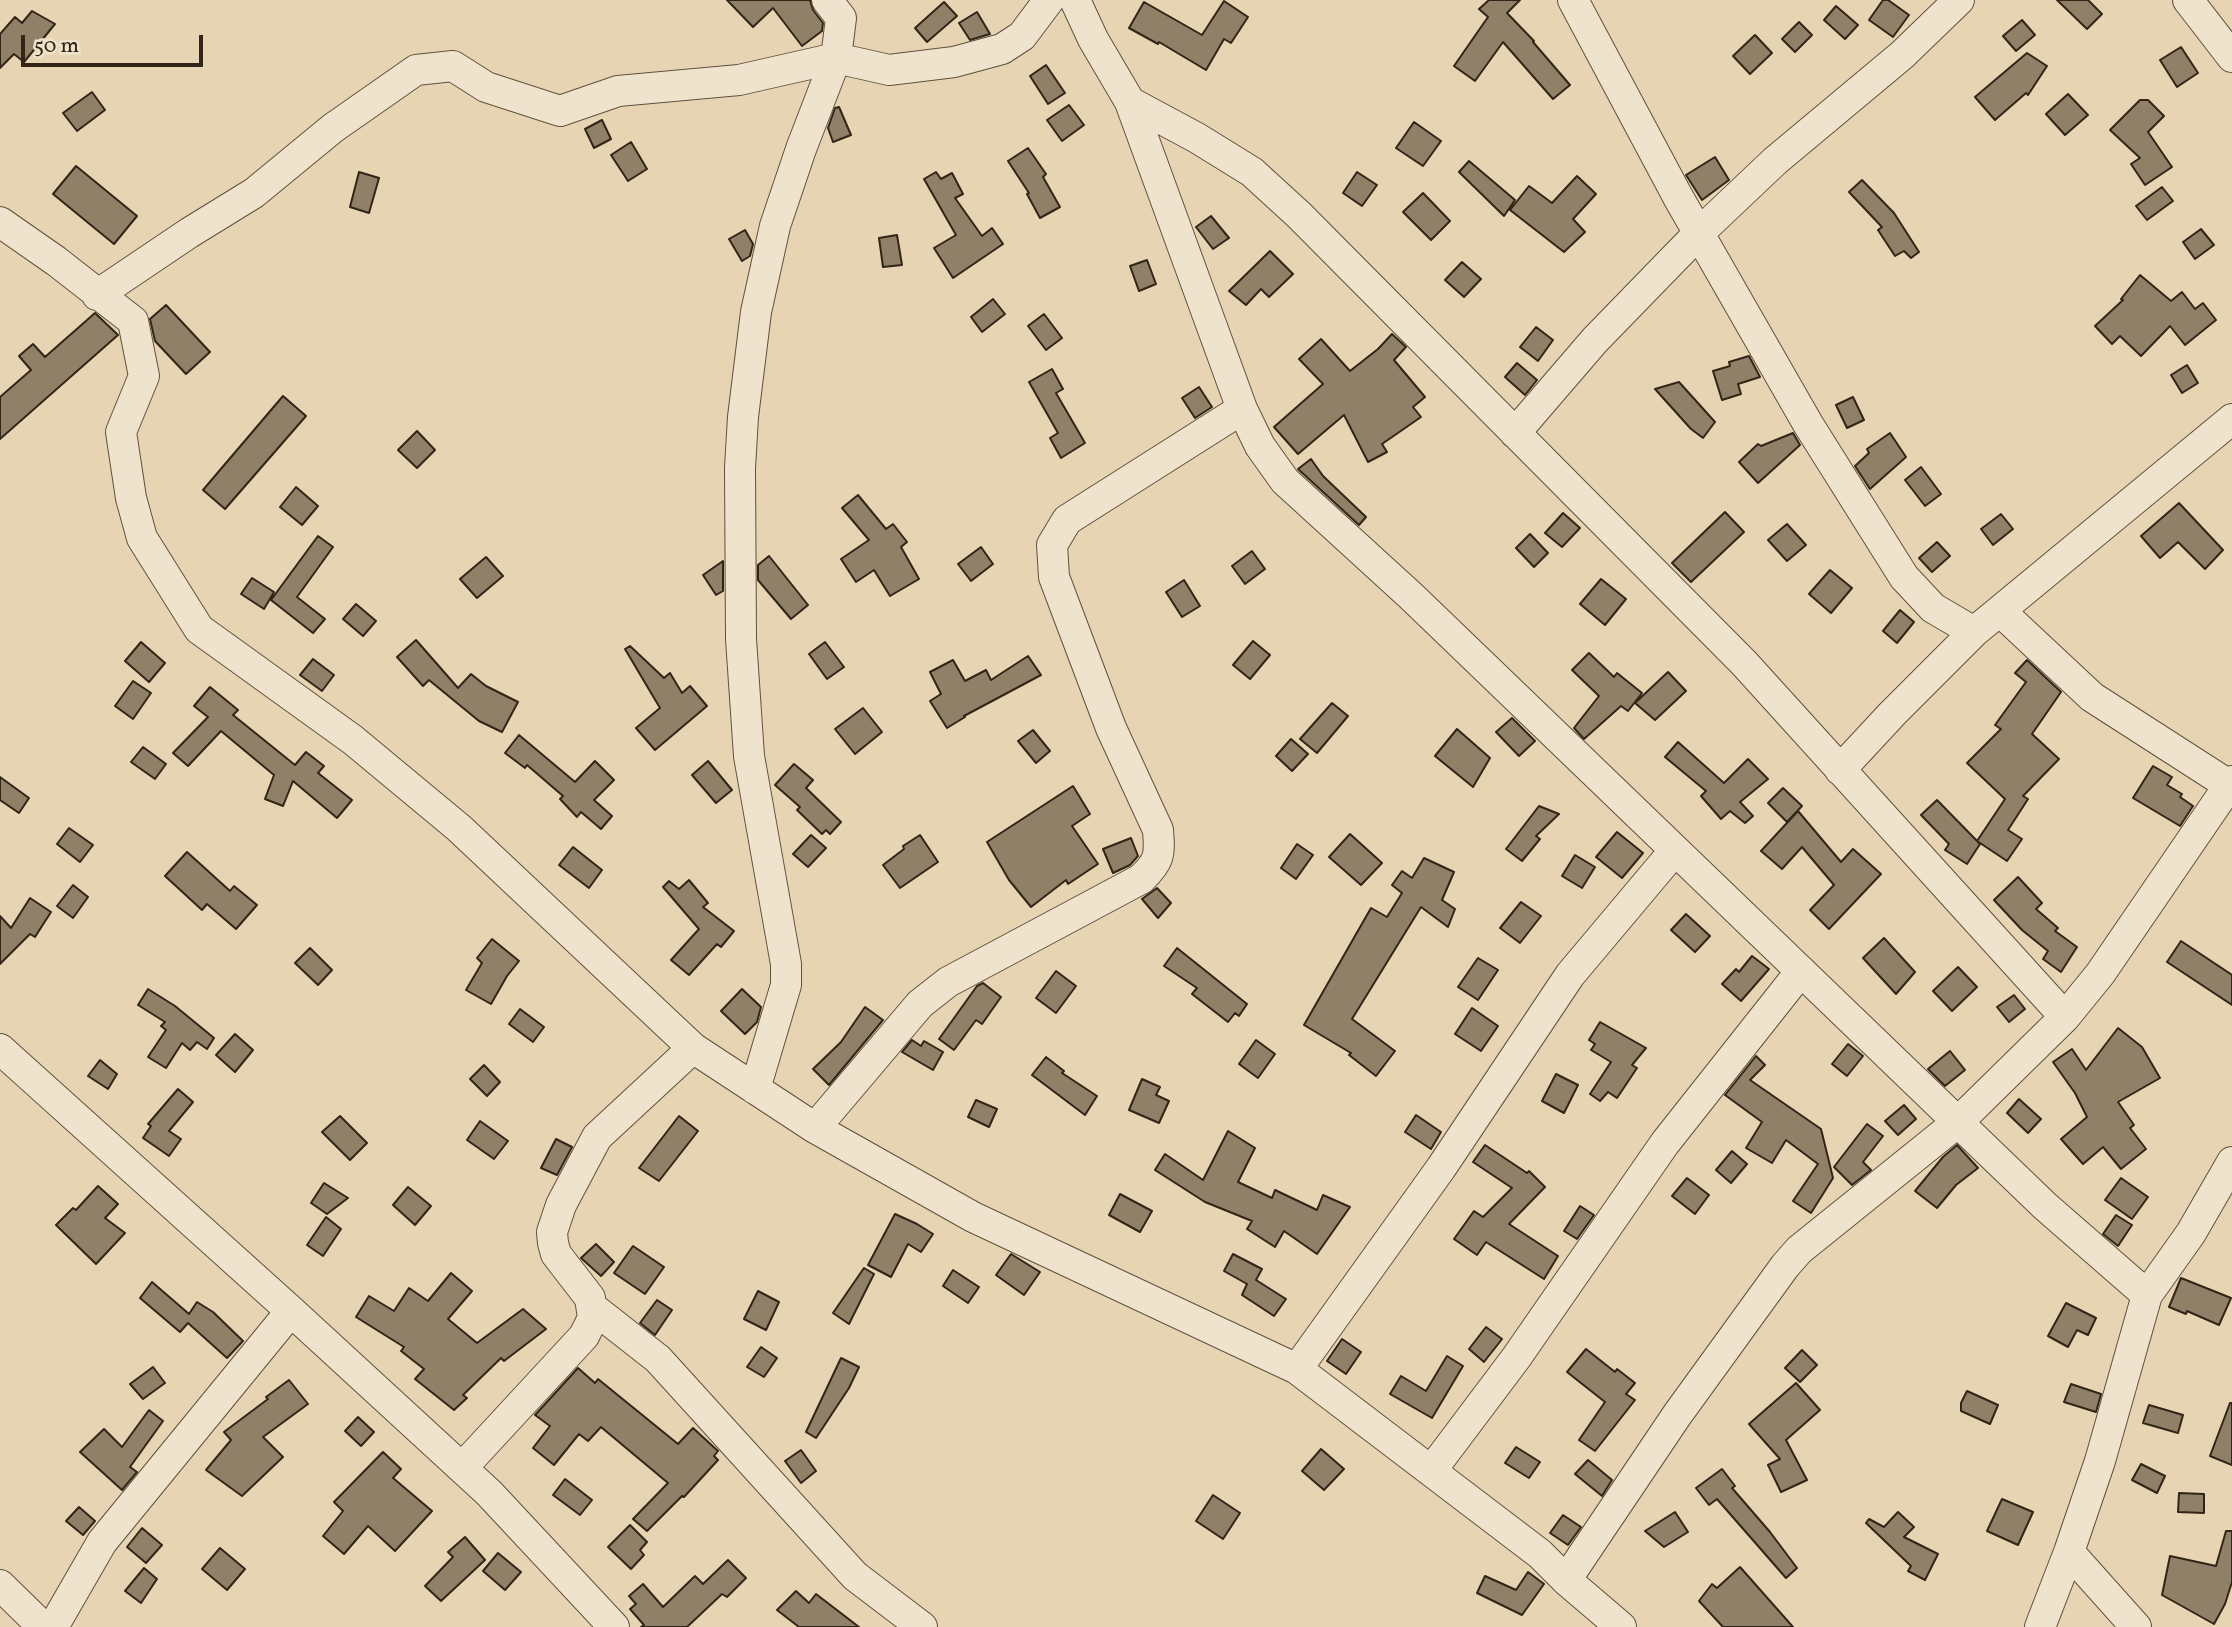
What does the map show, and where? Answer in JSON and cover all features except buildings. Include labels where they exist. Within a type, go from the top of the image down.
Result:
[{"type":"street","points":[[755,1089],[786,985],[786,964],[749,756],[741,639],[740,468],[743,417],[756,312],[775,226],[836,58],[841,18],[827,0]]},
{"type":"street","points":[[97,295],[254,193],[333,128],[416,70],[453,66],[486,88],[560,111],[618,91],[739,80],[836,58],[889,70],[954,62],[1002,49],[1022,36],[1049,0]]},
{"type":"street","points":[[1075,0],[1093,39],[1129,102],[1242,409],[1260,446],[1285,481],[1410,596],[2045,1206],[2147,1295]]},
{"type":"street","points":[[1573,0],[1699,233],[1808,424],[1904,577],[1933,608],[1974,632]]},
{"type":"street","points":[[1515,433],[1595,340],[1699,233],[1775,161],[1902,55],[1959,0]]},
{"type":"street","points":[[2188,0],[2232,57]]},
{"type":"street","points":[[1129,102],[1197,138],[1252,172],[1299,215],[1744,663],[2065,1017]]},
{"type":"street","points":[[0,222],[56,261],[133,321],[144,376],[121,432],[131,498],[142,538],[199,629],[353,740],[458,828],[693,1048],[815,1128],[973,1217],[1297,1368],[1540,1554],[1613,1624]]},
{"type":"street","points":[[815,1128],[920,1004],[948,982],[1141,879],[1156,865],[1158,830],[1111,728],[1054,577],[1052,545],[1067,520],[1242,409]]},
{"type":"street","points":[[1840,770],[1974,632],[2232,419]]},
{"type":"street","points":[[1566,1580],[1677,1415],[1784,1266],[1799,1250],[1958,1122],[2065,1017],[2099,974],[2231,785],[2092,697],[2000,611]]},
{"type":"street","points":[[1297,1368],[1441,1168],[1570,975],[1675,850]]},
{"type":"street","points":[[1431,1471],[1516,1358],[1665,1143],[1801,971]]},
{"type":"street","points":[[461,1468],[584,1336],[593,1318],[593,1308],[590,1298],[556,1254],[552,1232],[561,1205],[597,1137],[693,1048]]},
{"type":"street","points":[[0,1049],[489,1493],[606,1624]]},
{"type":"street","points":[[2040,1627],[2100,1461],[2147,1295],[2191,1233],[2232,1162]]},
{"type":"street","points":[[593,1308],[658,1359],[855,1576],[922,1627]]},
{"type":"street","points":[[53,1627],[102,1542],[291,1311]]},
{"type":"street","points":[[2069,1552],[2136,1627]]},
{"type":"street","points":[[0,1585],[43,1627]]}]
